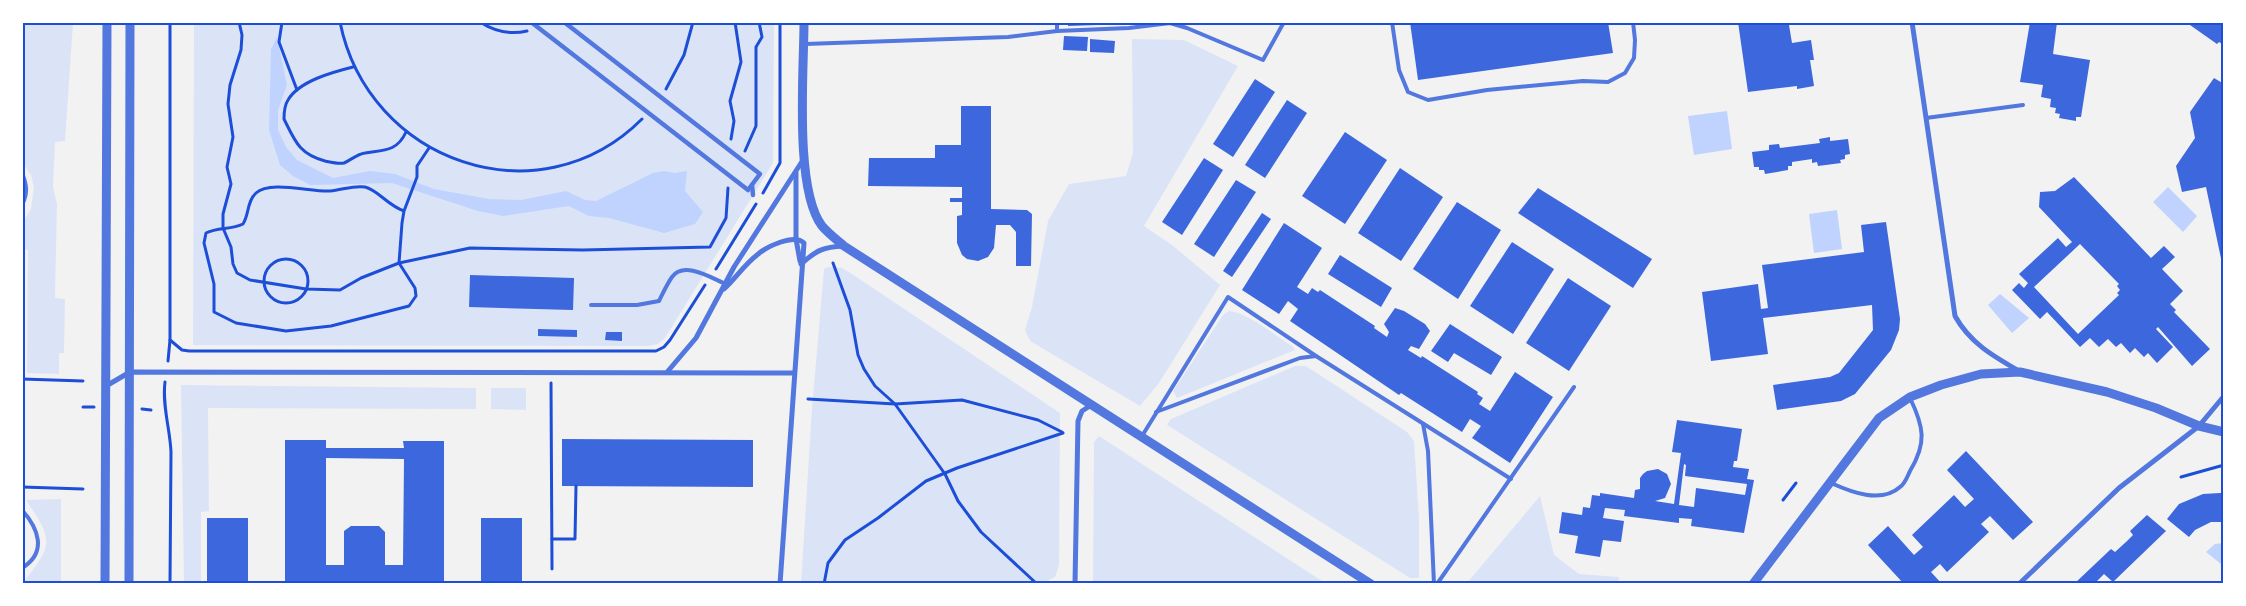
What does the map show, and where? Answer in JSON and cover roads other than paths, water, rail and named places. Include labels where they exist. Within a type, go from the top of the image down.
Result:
[{"type":"street","points":[[105,584],[107,22]]},
{"type":"street","points":[[129,584],[130,22]]},
{"type":"street","points":[[531,22],[748,190],[760,174],[564,22]]},
{"type":"street","points":[[804,22],[804,160],[813,207],[822,225],[844,246],[1093,404],[1370,584]]},
{"type":"street","points":[[1912,22],[1956,316],[1963,331],[1978,346],[2020,372]]},
{"type":"street","points":[[668,371],[696,338],[725,287],[734,267],[804,160]]},
{"type":"street","points":[[780,584],[801,265],[796,239],[796,172]]},
{"type":"street","points":[[752,185],[753,195]]},
{"type":"street","points":[[725,287],[756,255],[774,244],[796,239]]},
{"type":"street","points":[[801,265],[813,253],[826,247],[844,246]]},
{"type":"street","points":[[105,386],[130,372],[668,371],[794,373]]},
{"type":"street","points":[[1753,584],[1828,482],[1880,418],[1910,397],[1941,385],[1981,374],[2020,372],[2107,392],[2156,408],[2199,426],[2224,432]]},
{"type":"street","points":[[2018,584],[2119,488],[2199,426],[2224,396]]},
{"type":"street","points":[[1074,584],[1078,421],[1082,411],[1093,404]]},
{"type":"lane","points":[[1057,22],[1057,31]]},
{"type":"lane","points":[[804,44],[1008,37],[1057,31],[1129,28],[1170,23],[1187,28],[1263,60],[1284,22]]},
{"type":"lane","points":[[1392,22],[1399,70],[1408,92],[1428,100],[1487,90],[1583,81],[1608,82],[1625,73],[1634,58],[1633,22]]},
{"type":"lane","points":[[1926,118],[2023,105]]},
{"type":"lane","points":[[22,174],[26,181],[27,195],[22,204]]},
{"type":"lane","points":[[591,305],[637,305],[659,301],[673,275],[682,270],[711,276],[725,287]]},
{"type":"lane","points":[[1142,436],[1228,297],[1316,356],[1511,479]]},
{"type":"lane","points":[[1156,412],[1300,358],[1316,356]]},
{"type":"lane","points":[[1436,584],[1574,387]]},
{"type":"lane","points":[[1828,482],[1858,494],[1872,496],[1884,495],[1900,487],[1920,454],[1923,433],[1910,397]]},
{"type":"lane","points":[[1423,424],[1428,451],[1436,584]]},
{"type":"lane","points":[[22,510],[35,526],[39,536],[33,557],[22,568]]},
{"type":"water","points":[[277,37],[287,85],[278,110],[278,130],[286,147],[297,160],[333,178],[370,171],[395,174],[434,189],[489,199],[521,200],[566,191],[585,200],[596,201],[653,173],[687,171],[685,191],[703,212],[695,224],[664,233],[609,218],[589,216],[569,206],[503,216],[478,211],[392,183],[310,185],[293,176],[280,165],[269,130],[271,49]]},
{"type":"water","points":[[1727,111],[1732,149],[1694,155],[1688,116]]},
{"type":"water","points":[[2168,187],[2197,216],[2183,232],[2153,202]]},
{"type":"water","points":[[1837,210],[1842,249],[1814,253],[1809,214]]},
{"type":"water","points":[[2000,294],[2029,318],[2012,333],[1988,305]]},
{"type":"water","points":[[2223,543],[2223,563],[2221,564],[2206,552],[2215,544]]}]
